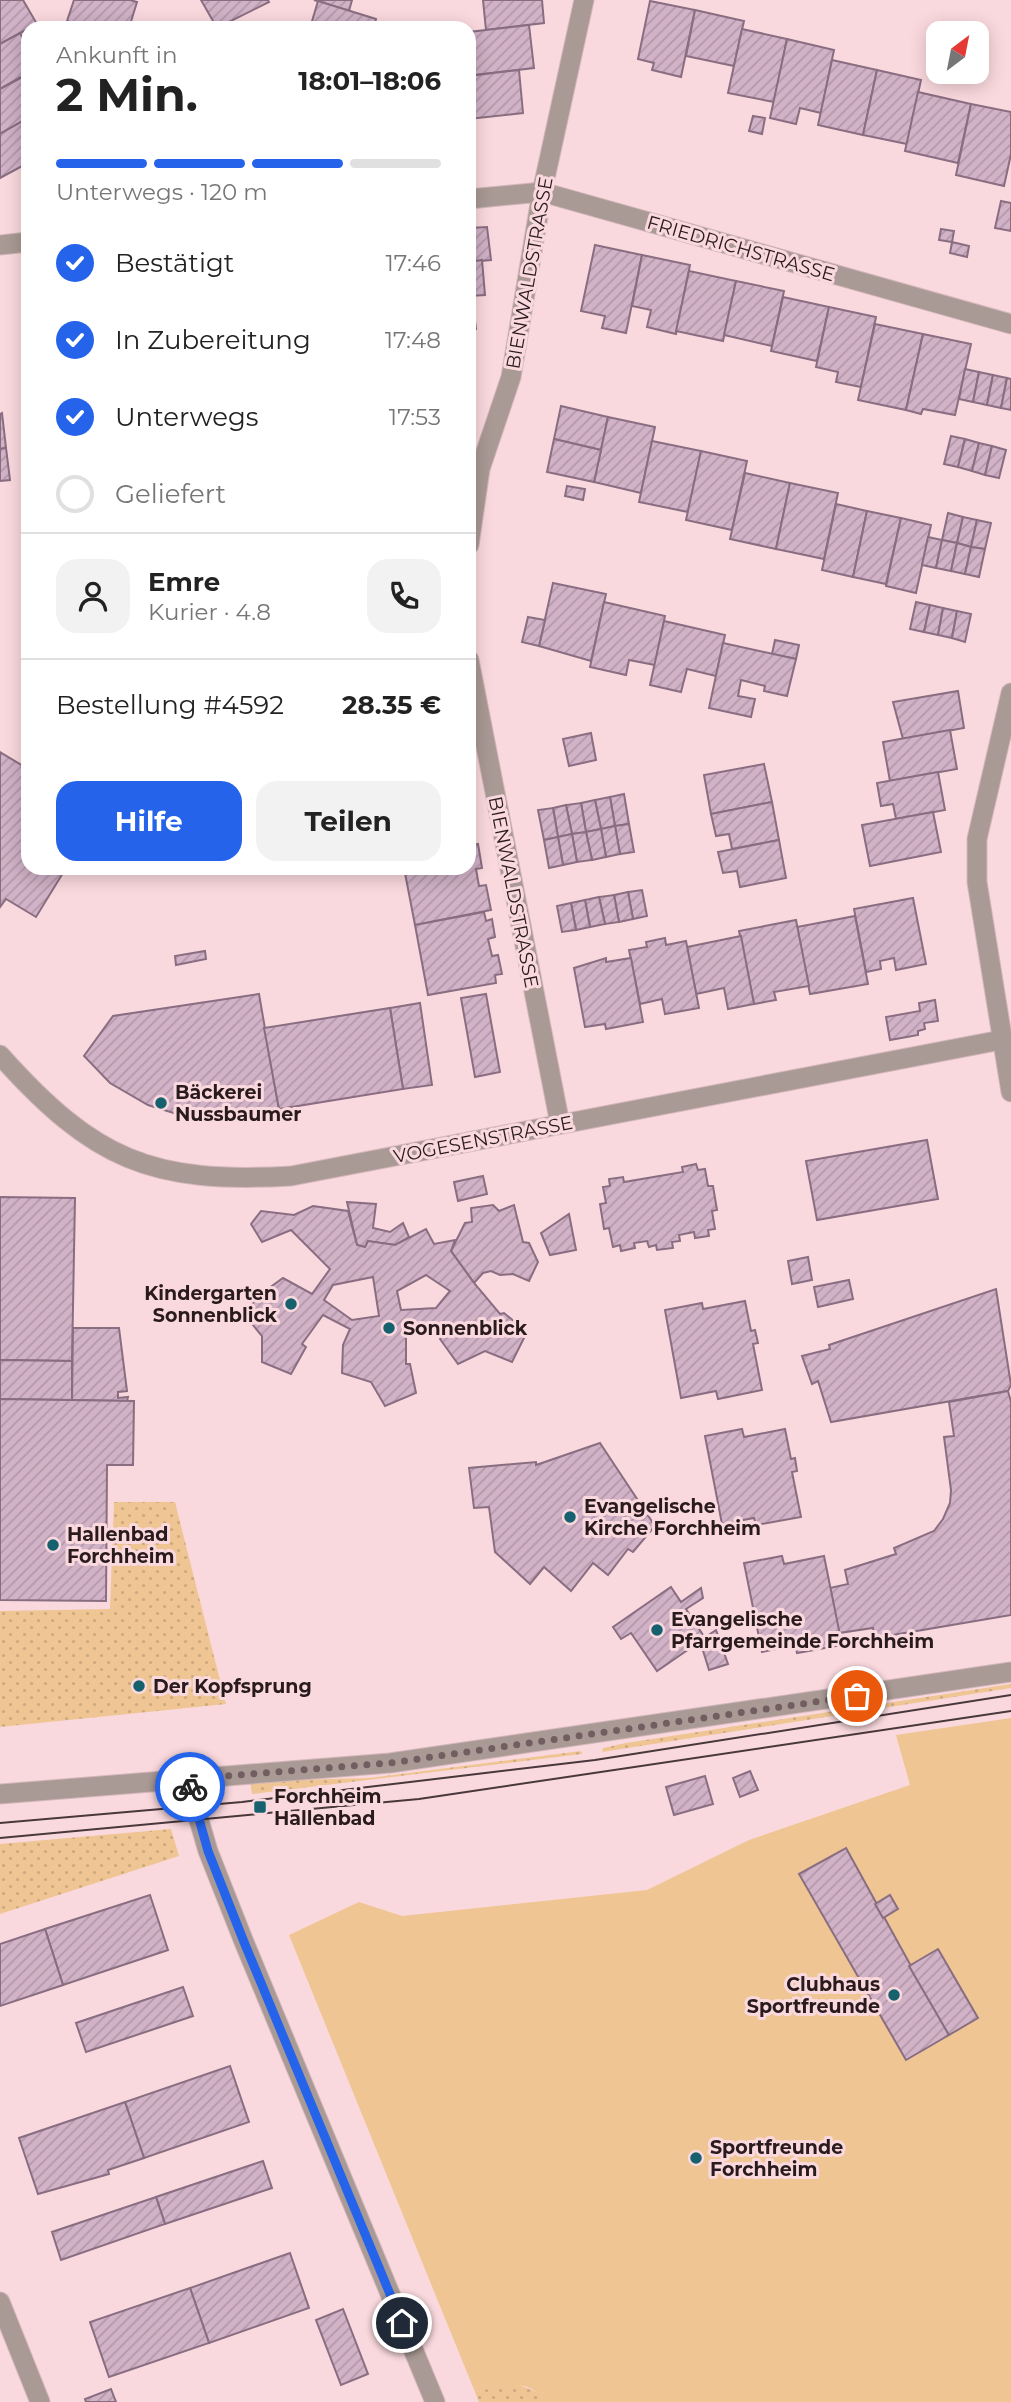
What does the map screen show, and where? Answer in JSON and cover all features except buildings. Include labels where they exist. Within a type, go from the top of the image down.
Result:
[{"type":"street","name":"BIENWALDSTRASSE","points":[[476,466],[511,377],[542,192],[584,0]]},
{"type":"street","name":"FRIEDRICHSTRASSE","points":[[476,198],[542,192],[1011,324]]},
{"type":"street","points":[[0,245],[21,243]]},
{"type":"street","points":[[1011,693],[977,839],[976,860],[977,882],[1011,1092]]},
{"type":"street","name":"BIENWALDSTRASSE","points":[[476,696],[560,1124]]},
{"type":"street","name":"VOGESENSTRASSE","points":[[0,1055],[54,1110],[91,1140],[113,1153],[201,1177],[291,1176],[1001,1040]]},
{"type":"street","points":[[0,1794],[390,1763],[1011,1672]]},
{"type":"street","points":[[187,1779],[208,1851],[432,2401]]},
{"type":"street","points":[[0,2302],[40,2402]]},
{"type":"shaded area","points":[[114,1502],[175,1502],[226,1704],[0,1727],[0,1611],[110,1609]]},
{"type":"shaded area","points":[[1011,1684],[1011,1688],[602,1752],[603,1748],[626,1743]]},
{"type":"shaded area","name":"Sportfreunde Forchheim","points":[[1011,1718],[1011,2402],[549,2402],[523,2386],[505,2385],[475,2392],[289,1935],[359,1902],[402,1916],[647,1890],[749,1840],[910,1785],[896,1735]]},
{"type":"shaded area","points":[[581,1751],[582,1754],[252,1794],[250,1781],[369,1778]]},
{"type":"shaded area","points":[[171,1829],[179,1856],[0,1914],[0,1844]]},
{"type":"shaded area","points":[[512,2382],[542,2394],[549,2402],[479,2402],[475,2392]]},
{"type":"tram line","points":[[0,1823],[242,1802],[595,1760],[1011,1695]]},
{"type":"tram line","points":[[0,1838],[419,1799],[1011,1711]]},
{"type":"way so far","points":[[190,1787],[187,1779],[390,1763],[857,1696]]},
{"type":"place","name":"Bäckerei Nussbaumer","points":[[161,1103]]},
{"type":"place","name":"Kindergarten Sonnenblick","points":[[291,1304]]},
{"type":"place","name":"Sonnenblick","points":[[389,1328]]},
{"type":"place","name":"Evangelische Kirche Forchheim","points":[[570,1517]]},
{"type":"place","name":"Hallenbad Forchheim","points":[[53,1545]]},
{"type":"place","name":"Evangelische Pfarrgemeinde Forchheim","points":[[657,1630]]},
{"type":"place","name":"Der Kopfsprung","points":[[139,1686]]},
{"type":"place","name":"Forchheim Hallenbad","points":[[260,1807]]},
{"type":"place","name":"Clubhaus Sportfreunde","points":[[894,1995]]},
{"type":"place","name":"Sportfreunde Forchheim","points":[[696,2158]]},
{"type":"route","points":[[190,1787],[208,1851],[402,2323]]}]
